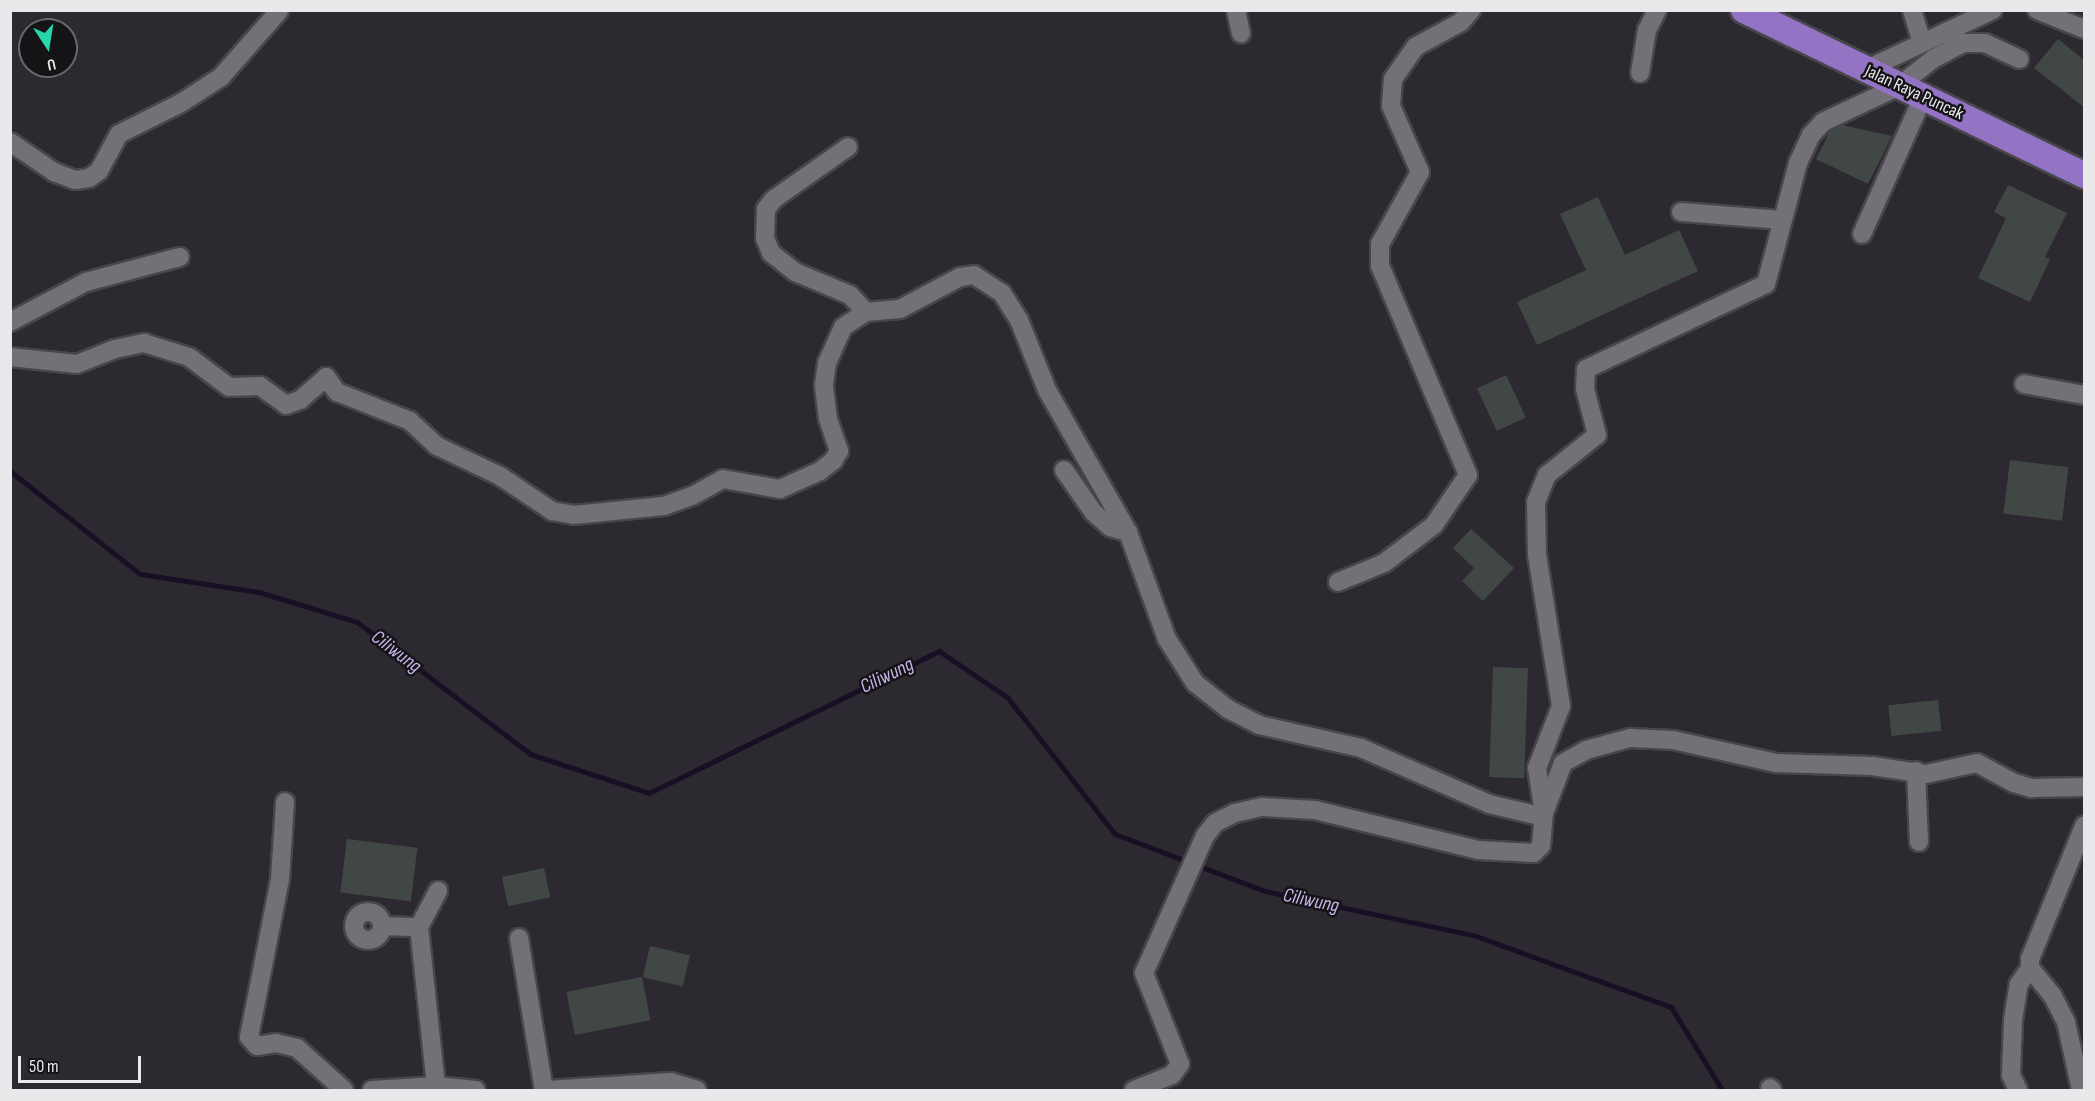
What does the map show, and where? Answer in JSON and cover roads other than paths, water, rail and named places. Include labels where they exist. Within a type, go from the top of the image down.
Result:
[{"type":"highway","name":"Jalan Raya Puncak","points":[[1744,10],[2085,175]]},
{"type":"street","points":[[10,142],[64,177],[84,180],[94,176],[119,134],[181,103],[221,77],[279,10]]},
{"type":"street","points":[[1236,10],[1241,33]]},
{"type":"street","points":[[1338,582],[1384,563],[1434,525],[1468,475],[1380,266],[1380,244],[1420,172],[1391,106],[1394,79],[1415,47],[1461,22],[1471,10]]},
{"type":"street","points":[[1640,73],[1647,30],[1657,10]]},
{"type":"street","points":[[1912,10],[1922,42]]},
{"type":"street","points":[[2037,10],[2085,28]]},
{"type":"street","points":[[1865,70],[1989,11]]},
{"type":"street","points":[[1134,1090],[1172,1075],[1180,1064],[1144,973],[1205,836],[1219,820],[1262,807],[1356,817],[1478,850],[1533,853],[1541,846],[1544,813],[1537,768],[1561,706],[1537,555],[1536,502],[1547,475],[1598,435],[1584,372],[1603,358],[1762,288],[1784,220],[1798,163],[1815,128],[1899,86],[1932,59],[1963,43],[1985,43],[2020,58]]},
{"type":"street","points":[[1862,234],[1923,97]]},
{"type":"street","points":[[848,147],[774,200],[766,209],[765,238],[771,253],[795,272],[850,295],[866,312]]},
{"type":"street","points":[[1681,212],[1784,220]]},
{"type":"street","points":[[10,322],[86,282],[180,257]]},
{"type":"street","points":[[10,357],[77,364],[115,349],[144,343],[189,357],[229,387],[260,386],[286,405],[300,400],[326,377],[337,392],[410,422],[436,446],[492,471],[552,511],[574,515],[664,506],[686,499],[723,479],[780,489],[820,471],[833,461],[839,451],[824,401],[827,363],[843,327],[866,312],[900,309],[964,276],[981,278],[996,287],[1019,320],[1047,390],[1128,532],[1176,656],[1195,683],[1228,709],[1275,730],[1361,748],[1489,804],[1540,816],[1544,813],[1563,764],[1586,750],[1630,738],[1673,740],[1776,763],[1916,771],[1931,774],[1971,762],[2032,788],[2085,787]]},
{"type":"street","points":[[2024,384],[2085,395]]},
{"type":"street","points":[[1064,470],[1100,519],[1128,532]]},
{"type":"street","points":[[1916,771],[1919,842]]},
{"type":"street","points":[[285,802],[280,879],[249,1037],[257,1046],[276,1043],[297,1048],[344,1090]]},
{"type":"street","points":[[2018,1090],[2010,1067],[2013,1020],[2019,984],[2030,968],[2032,949],[2061,890],[2085,826]]},
{"type":"street","points":[[436,1086],[419,927],[438,891]]},
{"type":"street","points":[[382,927],[419,927]]},
{"type":"street","points":[[519,938],[545,1090],[671,1082],[697,1090]]},
{"type":"street","points":[[2030,968],[2060,1008],[2081,1090]]},
{"type":"street","points":[[372,1090],[436,1086],[476,1090]]},
{"type":"waterway","name":"Ciliwung","points":[[10,471],[140,574],[259,592],[357,622],[530,754],[649,793],[939,651],[1007,697],[1115,834],[1265,891],[1476,936],[1671,1007],[1722,1090]]}]
